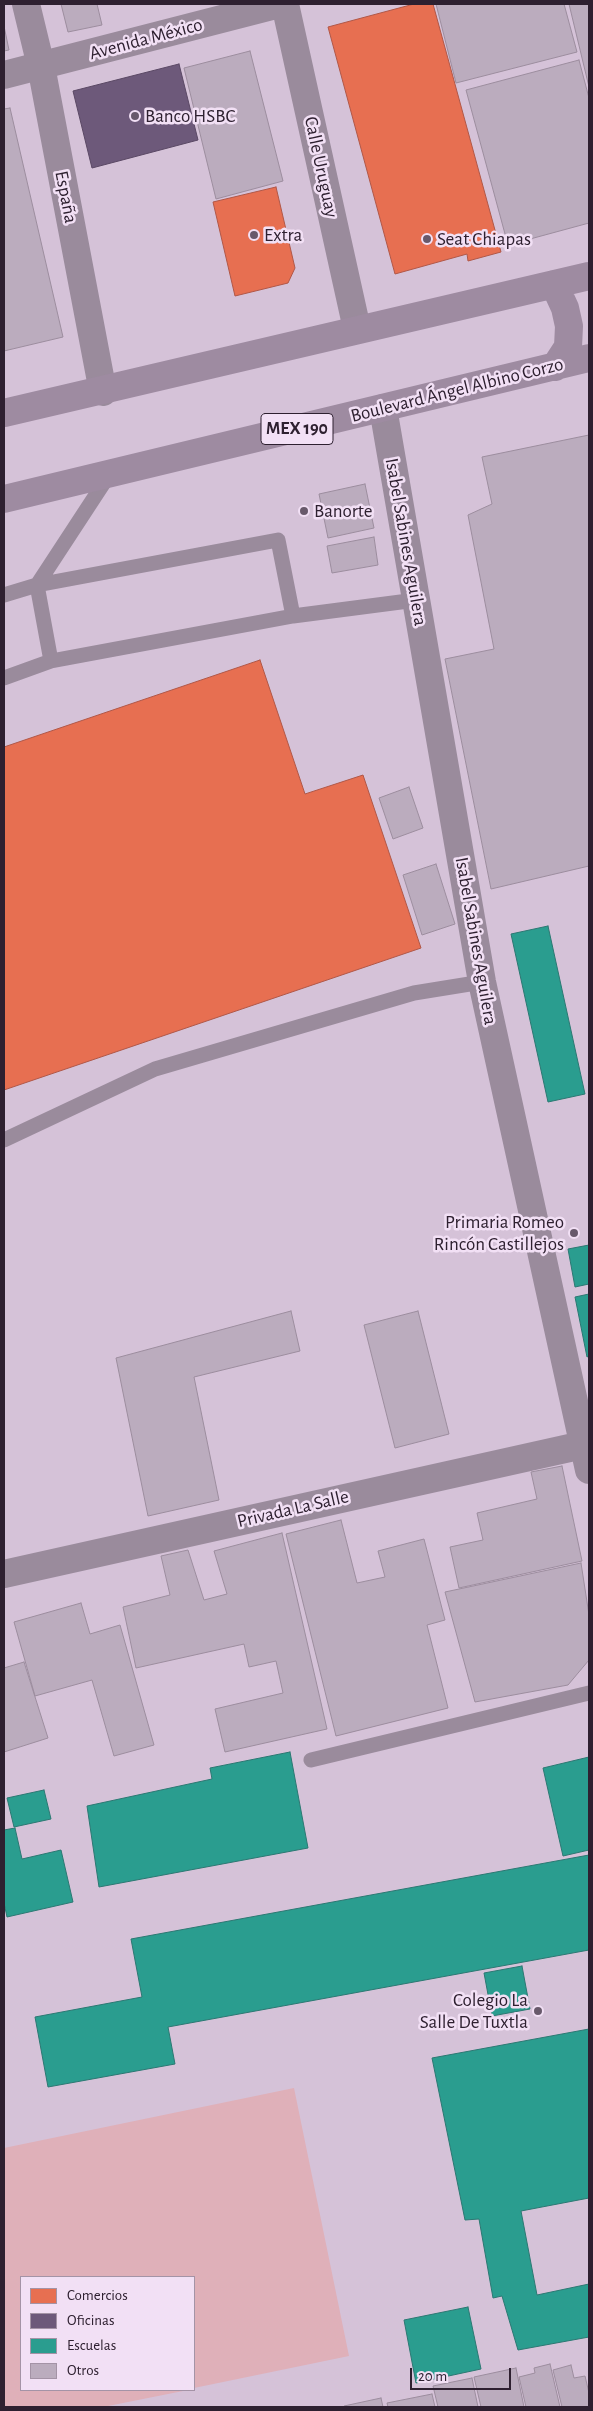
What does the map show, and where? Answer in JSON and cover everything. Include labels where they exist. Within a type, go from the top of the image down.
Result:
[{"type":"main road","points":[[4,413],[103,392],[589,276]]},
{"type":"main road","points":[[554,284],[565,308],[569,326],[568,347],[555,367]]},
{"type":"main road","name":"Boulevard Ángel Albino Corzo","points":[[4,499],[589,358]]},
{"type":"street","name":"España","points":[[26,4],[41,66],[103,392]]},
{"type":"street","name":"Avenida México","points":[[4,75],[280,4]]},
{"type":"street","name":"Calle Uruguay","points":[[285,4],[358,330]]},
{"type":"street","name":"Isabel Sabines Aguilera","points":[[383,408],[482,982],[586,1457]]},
{"type":"street","name":"Privada La Salle","points":[[4,1574],[586,1457]]},
{"type":"lane","points":[[51,661],[37,584],[108,475]]},
{"type":"lane","points":[[4,595],[37,584],[278,540],[293,616]]},
{"type":"lane","points":[[4,678],[51,661],[293,616],[416,600]]},
{"type":"lane","points":[[4,1140],[155,1069],[414,993],[482,982]]},
{"type":"lane","points":[[311,1760],[589,1693]]},
{"type":"shaded area","points":[[294,2088],[349,2356],[195,2388],[195,2276],[20,2276],[20,2391],[183,2391],[103,2407],[4,2407],[4,2148]]},
{"type":"building: Comercios","points":[[414,4],[433,4],[501,252],[468,261],[467,254],[395,274],[328,27]]},
{"type":"building: Comercios","name":"Extra","points":[[276,187],[295,268],[288,283],[235,296],[213,202]]},
{"type":"building: Comercios","points":[[260,660],[305,794],[363,775],[421,948],[4,1090],[4,747]]},
{"type":"building: Oficinas","name":"Banco HSBC","points":[[179,64],[198,140],[92,168],[73,91]]},
{"type":"building: Escuelas","points":[[548,926],[585,1094],[548,1102],[511,934]]},
{"type":"building: Escuelas","points":[[589,1245],[589,1284],[575,1287],[568,1249]]},
{"type":"building: Escuelas","points":[[589,1294],[589,1356],[587,1357],[575,1297]]},
{"type":"building: Escuelas","points":[[290,1752],[308,1848],[99,1887],[87,1806],[212,1779],[210,1768]]},
{"type":"building: Escuelas","points":[[589,1757],[589,1850],[563,1856],[543,1768]]},
{"type":"building: Escuelas","points":[[44,1790],[51,1819],[14,1827],[7,1798]]},
{"type":"building: Escuelas","points":[[15,1828],[22,1859],[61,1850],[73,1902],[7,1917],[4,1903],[4,1830]]},
{"type":"building: Escuelas","points":[[589,1855],[589,1950],[168,2027],[175,2064],[48,2087],[35,2017],[142,1997],[131,1939]]},
{"type":"building: Escuelas","points":[[522,1966],[530,2009],[492,2016],[484,1973]]},
{"type":"building: Escuelas","points":[[589,2029],[589,2198],[521,2211],[537,2295],[589,2284],[589,2337],[518,2350],[502,2296],[493,2298],[479,2219],[465,2220],[432,2058]]},
{"type":"building: Escuelas","points":[[468,2307],[481,2369],[416,2383],[404,2320]]},
{"type":"building: Otros","points":[[61,4],[97,4],[102,25],[68,32]]},
{"type":"building: Otros","points":[[436,4],[564,4],[577,52],[456,83]]},
{"type":"building: Otros","points":[[569,4],[589,4],[589,87]]},
{"type":"building: Otros","points":[[4,26],[9,50],[4,51]]},
{"type":"building: Otros","points":[[250,51],[283,181],[216,199],[184,68]]},
{"type":"building: Otros","points":[[579,60],[589,98],[589,223],[508,245],[466,90]]},
{"type":"building: Otros","points":[[10,108],[63,337],[4,351],[4,109]]},
{"type":"building: Otros","points":[[589,435],[589,866],[491,889],[445,659],[494,649],[468,515],[492,504],[482,457]]},
{"type":"building: Otros","points":[[365,484],[374,528],[328,538],[319,494]]},
{"type":"building: Otros","points":[[374,537],[378,565],[332,573],[327,546]]},
{"type":"building: Otros","points":[[409,787],[423,828],[393,839],[379,798]]},
{"type":"building: Otros","points":[[436,864],[455,924],[422,935],[403,875]]},
{"type":"building: Otros","points":[[291,1311],[300,1351],[194,1377],[219,1500],[148,1516],[116,1358]]},
{"type":"building: Otros","points":[[418,1311],[449,1434],[395,1448],[364,1325]]},
{"type":"building: Otros","points":[[562,1466],[582,1561],[459,1588],[450,1547],[483,1540],[477,1513],[537,1499],[531,1472]]},
{"type":"building: Otros","points":[[341,1520],[357,1583],[385,1577],[378,1551],[424,1539],[445,1620],[427,1625],[448,1708],[336,1736],[286,1534]]},
{"type":"building: Otros","points":[[282,1533],[327,1729],[225,1752],[215,1709],[283,1693],[276,1661],[249,1667],[244,1644],[136,1668],[123,1607],[170,1595],[161,1556],[188,1550],[204,1600],[227,1594],[214,1551]]},
{"type":"building: Otros","points":[[581,1563],[589,1615],[589,1660],[568,1685],[475,1702],[445,1592]]},
{"type":"building: Otros","points":[[81,1603],[90,1634],[120,1625],[154,1745],[114,1756],[92,1680],[35,1696],[14,1622]]},
{"type":"building: Otros","points":[[24,1662],[48,1738],[4,1752],[4,1668]]},
{"type":"building: Otros","points":[[550,2364],[560,2407],[526,2407],[519,2377],[535,2373],[534,2368]]},
{"type":"building: Otros","points":[[571,2365],[574,2378],[585,2376],[589,2393],[589,2407],[562,2407],[553,2370]]},
{"type":"building: Otros","points":[[516,2368],[524,2407],[481,2407],[474,2377]]},
{"type":"building: Otros","points":[[472,2378],[478,2407],[438,2407],[433,2386]]},
{"type":"building: Otros","points":[[432,2394],[435,2407],[388,2407],[387,2403]]},
{"type":"building: Otros","points":[[381,2398],[383,2407],[344,2407],[344,2406]]},
{"type":"place","name":"Banco HSBC","points":[[135,116]]},
{"type":"place","name":"Extra","points":[[254,235]]},
{"type":"place","name":"Seat Chiapas","points":[[427,239]]},
{"type":"place","name":"Banorte","points":[[304,511]]},
{"type":"place","name":"Primaria Romeo Rincón Castillejos","points":[[574,1233]]},
{"type":"place","name":"Colegio La Salle De Tuxtla","points":[[538,2011]]}]
